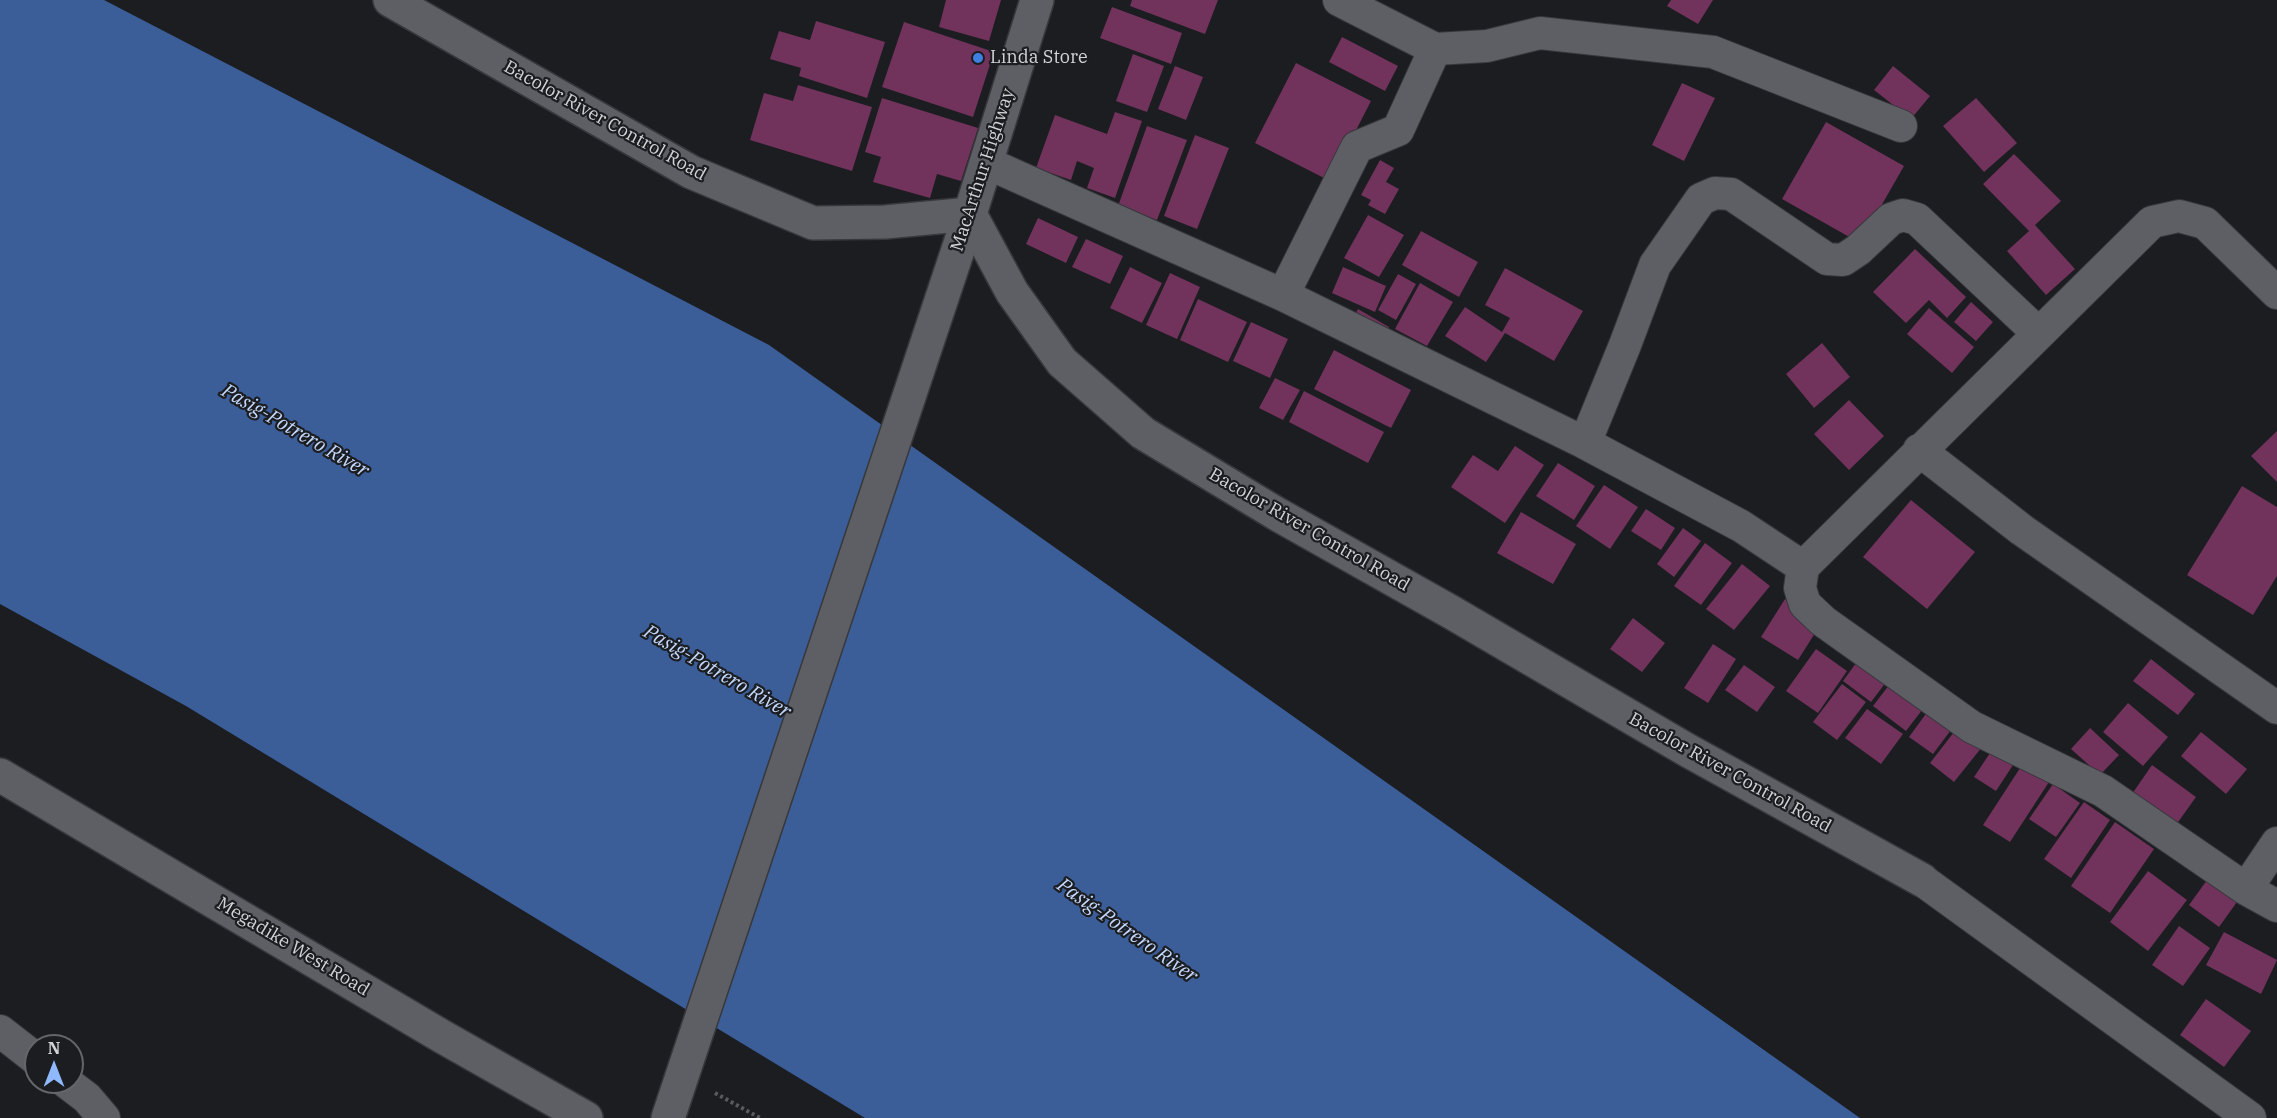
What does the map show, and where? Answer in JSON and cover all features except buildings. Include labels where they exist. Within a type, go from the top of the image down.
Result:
[{"type":"street","name":"Bacolor River Control Road","points":[[390,0],[691,172],[813,223],[885,222],[970,214],[1012,292],[1062,362],[1143,433],[1276,514],[1452,612],[1687,750],[1922,880],[2250,1118]]},
{"type":"street","name":"MacArthur Highway","points":[[668,1118],[987,163],[1037,0]]},
{"type":"street","points":[[1339,0],[1435,49],[1487,46],[1540,33],[1713,52],[1901,126]]},
{"type":"street","points":[[1283,295],[1357,147],[1398,130],[1435,49]]},
{"type":"street","points":[[987,163],[1283,295],[1585,443],[1741,526],[1803,567]]},
{"type":"street","points":[[1585,443],[1655,265],[1701,199],[1715,193],[1731,194],[1827,259],[1843,260],[1858,250],[1891,219],[1903,215],[1917,219],[2038,333]]},
{"type":"street","points":[[2277,293],[2205,223],[2179,216],[2152,222],[1803,567],[1800,588],[1805,604],[1823,621],[1972,727],[2103,791],[2246,889],[2277,906]]},
{"type":"street","points":[[1919,450],[2022,530],[2277,708]]},
{"type":"street","name":"Megadike West Road","points":[[0,775],[443,1037],[586,1118]]},
{"type":"street","points":[[2246,889],[2277,843]]},
{"type":"street","points":[[0,1031],[24,1050]]},
{"type":"street","points":[[82,1094],[104,1118]]},
{"type":"path","points":[[683,1075],[760,1118]]},
{"type":"water","name":"Pasig-Potrero River","points":[[0,0],[104,0],[769,345],[1860,1118],[865,1118],[186,706],[0,604]]},
{"type":"place","name":"Linda Store","points":[[978,58]]}]
